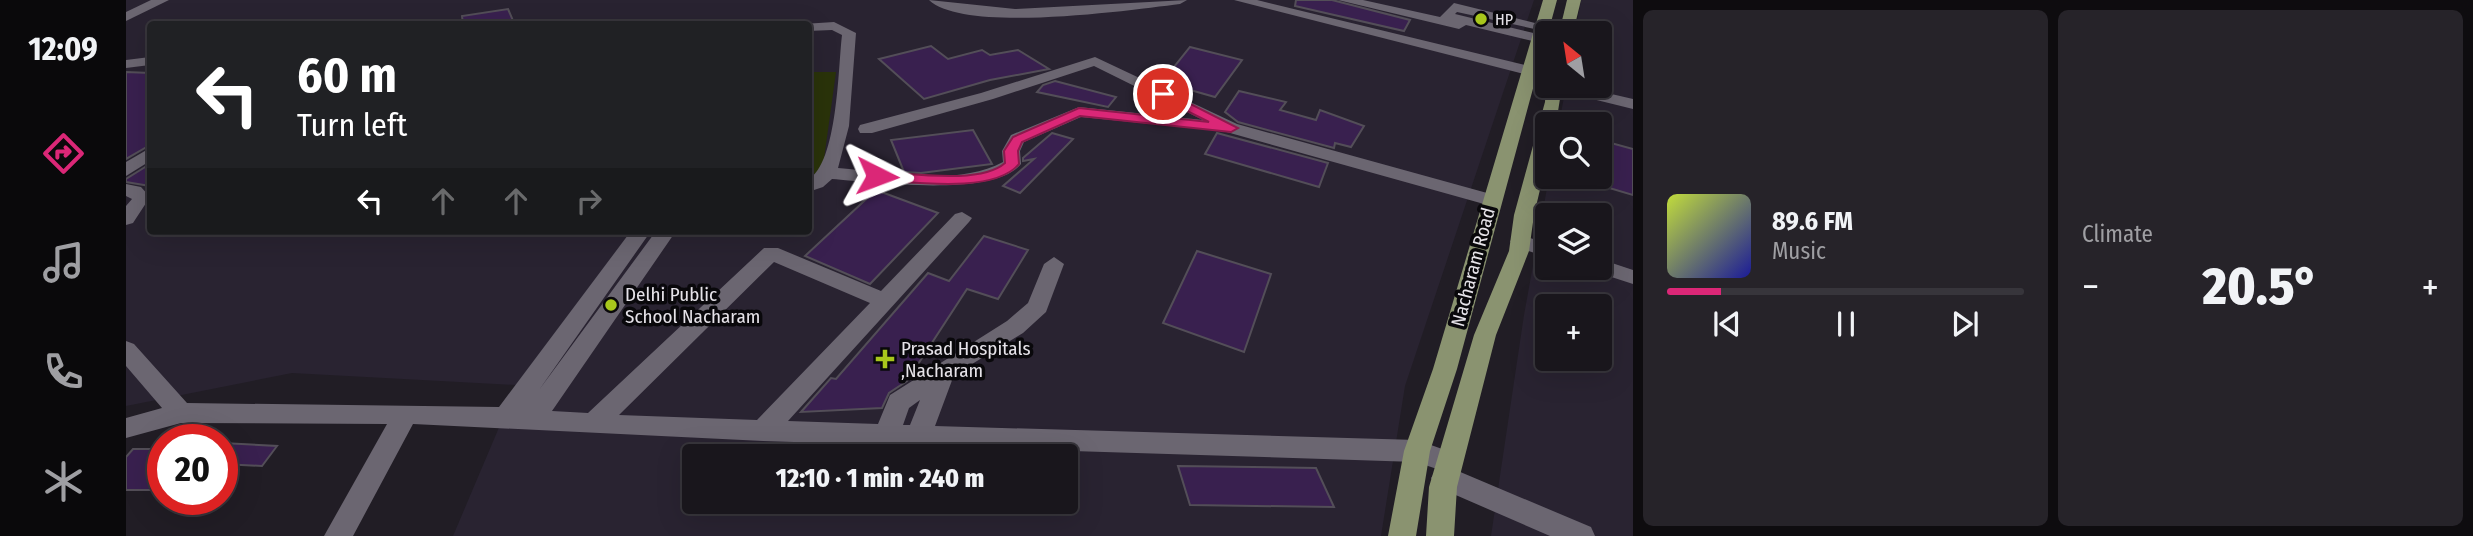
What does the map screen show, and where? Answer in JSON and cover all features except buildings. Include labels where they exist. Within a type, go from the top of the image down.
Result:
[{"type":"main road","name":"Nacharam Road","points":[[1545,21],[1550,0]]},
{"type":"main road","points":[[1569,21],[1574,0]]},
{"type":"main road","name":"Nacharam Road","points":[[1402,536],[1417,450],[1445,369],[1526,74],[1535,53]]},
{"type":"main road","name":"Nacharam Road","points":[[1440,536],[1448,470],[1485,335],[1520,241],[1554,98]]},
{"type":"street","points":[[126,18],[162,0]]},
{"type":"street","points":[[936,0],[951,9],[1019,12],[1095,12],[1180,0]]},
{"type":"street","points":[[1241,0],[1535,78]]},
{"type":"street","points":[[1345,0],[1535,35]]},
{"type":"street","points":[[1454,7],[1542,36],[1446,16],[1454,7]]},
{"type":"street","points":[[812,27],[834,26],[849,33],[839,131],[827,173],[812,185]]},
{"type":"street","points":[[126,64],[147,61]]},
{"type":"street","points":[[866,129],[986,96],[1095,61],[1231,128]]},
{"type":"street","points":[[1607,98],[1633,104]]},
{"type":"street","points":[[827,173],[950,179],[1003,172],[1012,164],[1011,151],[1017,139],[1079,112],[1231,128],[1491,200]]},
{"type":"street","points":[[126,171],[147,155]]},
{"type":"street","points":[[763,432],[962,218]]},
{"type":"street","points":[[506,417],[638,235]]},
{"type":"street","points":[[532,419],[663,235]]},
{"type":"street","points":[[1520,241],[1535,246]]},
{"type":"street","points":[[593,424],[771,253],[886,301]]},
{"type":"street","points":[[886,435],[899,402],[944,370],[1015,327],[1038,307],[1054,264]]},
{"type":"street","points":[[1612,270],[1633,277]]},
{"type":"street","points":[[126,350],[181,413]]},
{"type":"street","points":[[918,436],[944,370]]},
{"type":"street","points":[[126,428],[181,413],[406,414],[763,432],[1417,450],[1448,470],[1581,536]]},
{"type":"street","points":[[338,536],[406,414]]},
{"type":"shaded area","points":[[126,0],[1534,0],[1405,386],[1381,536],[453,536],[517,385],[292,373],[126,406]]},
{"type":"shaded area","points":[[1581,0],[1633,0],[1633,536],[1491,536],[1535,254],[1535,280],[1612,280],[1612,203],[1544,203],[1547,189],[1612,189],[1612,112],[1561,112],[1564,98],[1612,98],[1612,21],[1577,21]]},
{"type":"green space","points":[[812,72],[836,72],[823,166],[812,176]]},
{"type":"place","name":"HP","points":[[1481,19]]},
{"type":"place","name":"Delhi Public School Nacharam","points":[[611,305]]},
{"type":"place","name":"Prasad Hospitals ,Nacharam","points":[[885,359]]},
{"type":"route","points":[[877,176],[950,179],[978,178],[1003,172],[1012,164],[1011,151],[1017,139],[1079,112],[1231,128],[1163,94]]}]
